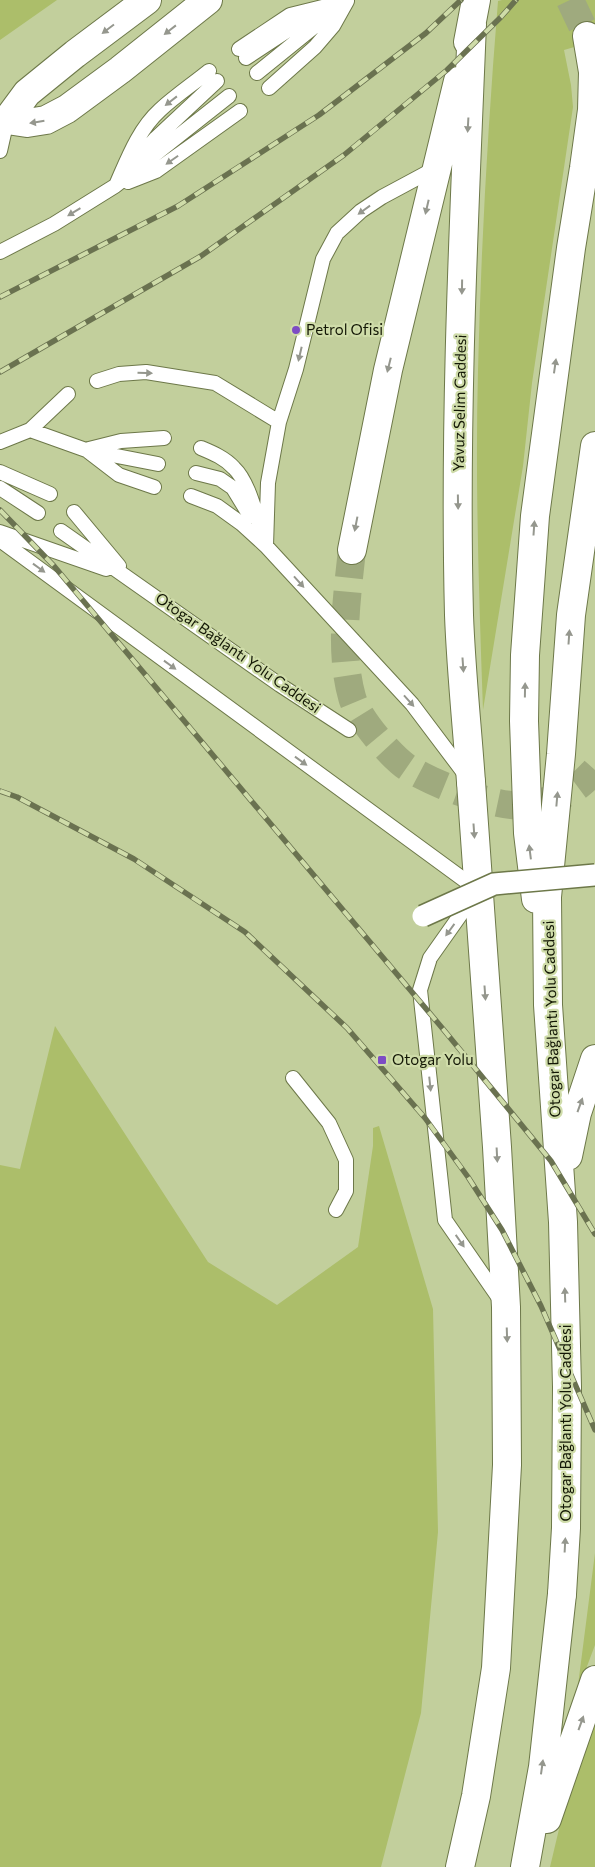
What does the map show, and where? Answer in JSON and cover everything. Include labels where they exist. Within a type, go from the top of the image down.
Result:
[{"type":"main road","points":[[2,125],[27,93],[147,0]]},
{"type":"main road","points":[[2,125],[46,120],[67,109],[120,70],[208,0]]},
{"type":"main road","points":[[352,550],[388,370],[474,12]]},
{"type":"main road","name":"Yavuz Selim Caddesi","points":[[460,1867],[476,1796],[496,1668],[507,1465],[506,1308],[497,1147],[459,616],[458,486],[462,246],[474,12]]},
{"type":"main road","points":[[548,1005],[528,833],[524,721],[525,655],[535,516],[569,257],[592,110],[593,72],[587,36]]},
{"type":"main road","name":"Otogar Bağlantı Yolu Caddesi","points":[[526,1866],[543,1767],[562,1594],[566,1528],[568,1387],[563,1222],[548,1005],[547,897],[560,764],[571,615],[595,446]]},
{"type":"main road","points":[[563,1222],[569,1147],[577,1113],[595,1058]]},
{"type":"main road","points":[[526,1866],[546,1820],[595,1680]]},
{"type":"street","points":[[423,916],[494,884],[595,875]]},
{"type":"lane","points":[[242,53],[290,15],[347,0]]},
{"type":"lane","points":[[258,73],[347,0]]},
{"type":"lane","points":[[269,88],[315,47],[333,26],[347,0]]},
{"type":"lane","points":[[116,186],[149,145],[213,76]]},
{"type":"lane","points":[[0,252],[54,224],[116,186],[229,96]]},
{"type":"lane","points":[[116,186],[156,171],[240,111]]},
{"type":"lane","points":[[0,151],[2,125]]},
{"type":"lane","points":[[266,546],[268,483],[280,422],[296,369],[323,258],[337,233],[361,211],[382,197],[436,168]]},
{"type":"lane","points":[[97,381],[119,374],[146,372],[215,383],[280,422]]},
{"type":"lane","points":[[0,442],[30,430],[68,394]]},
{"type":"lane","points":[[30,430],[86,450],[158,464]]},
{"type":"lane","points":[[86,450],[121,440],[164,438]]},
{"type":"lane","points":[[201,448],[221,457],[235,468],[247,489],[266,546]]},
{"type":"lane","points":[[86,450],[119,475],[154,487]]},
{"type":"lane","points":[[0,472],[50,494]]},
{"type":"lane","points":[[196,473],[220,479],[233,488],[266,546]]},
{"type":"lane","points":[[0,488],[38,513]]},
{"type":"lane","points":[[191,496],[217,506],[242,524],[266,546],[412,704],[471,782]]},
{"type":"lane","points":[[74,512],[128,576]]},
{"type":"lane","points":[[61,531],[128,576]]},
{"type":"lane","points":[[0,532],[128,576]]},
{"type":"lane","points":[[0,540],[478,890],[430,958],[420,990],[445,1220],[506,1308]]},
{"type":"lane","name":"Otogar Bağlantı Yolu Caddesi","points":[[128,576],[280,684],[349,730]]},
{"type":"lane","points":[[293,1078],[328,1123],[346,1160],[346,1191],[336,1210]]},
{"type":"green space","points":[[0,0],[57,0],[0,40]]},
{"type":"green space","points":[[595,0],[595,41],[564,50],[573,107],[532,383],[523,466],[483,710],[477,497],[478,370],[488,139],[498,1]]},
{"type":"green space","points":[[55,1026],[208,1262],[277,1305],[358,1247],[373,1146],[373,1128],[379,1126],[433,1309],[438,1532],[421,1713],[381,1867],[0,1867],[0,1165],[20,1169]]},
{"type":"green space","points":[[595,1553],[595,1645],[577,1693]]},
{"type":"green space","points":[[595,1713],[595,1867],[550,1867],[569,1787]]},
{"type":"tunnel","points":[[570,0],[587,36]]},
{"type":"tunnel","points":[[352,550],[345,624],[346,661],[352,697],[367,725],[401,763],[420,775],[465,794],[498,803],[526,806],[565,794],[577,787],[595,770]]},
{"type":"railway","points":[[0,297],[178,206],[319,115],[426,33],[461,0]]},
{"type":"railway","points":[[0,372],[201,256],[344,155],[447,70],[516,0]]},
{"type":"railway","points":[[0,510],[54,566],[443,1029],[551,1161],[595,1234]]},
{"type":"railway","points":[[0,791],[17,797],[134,859],[245,932],[347,1028],[425,1118],[468,1177],[502,1230],[541,1306],[595,1430]]},
{"type":"place","name":"Petrol Ofisi","points":[[296,330]]},
{"type":"place","name":"Otogar Yolu","points":[[382,1060]]}]
